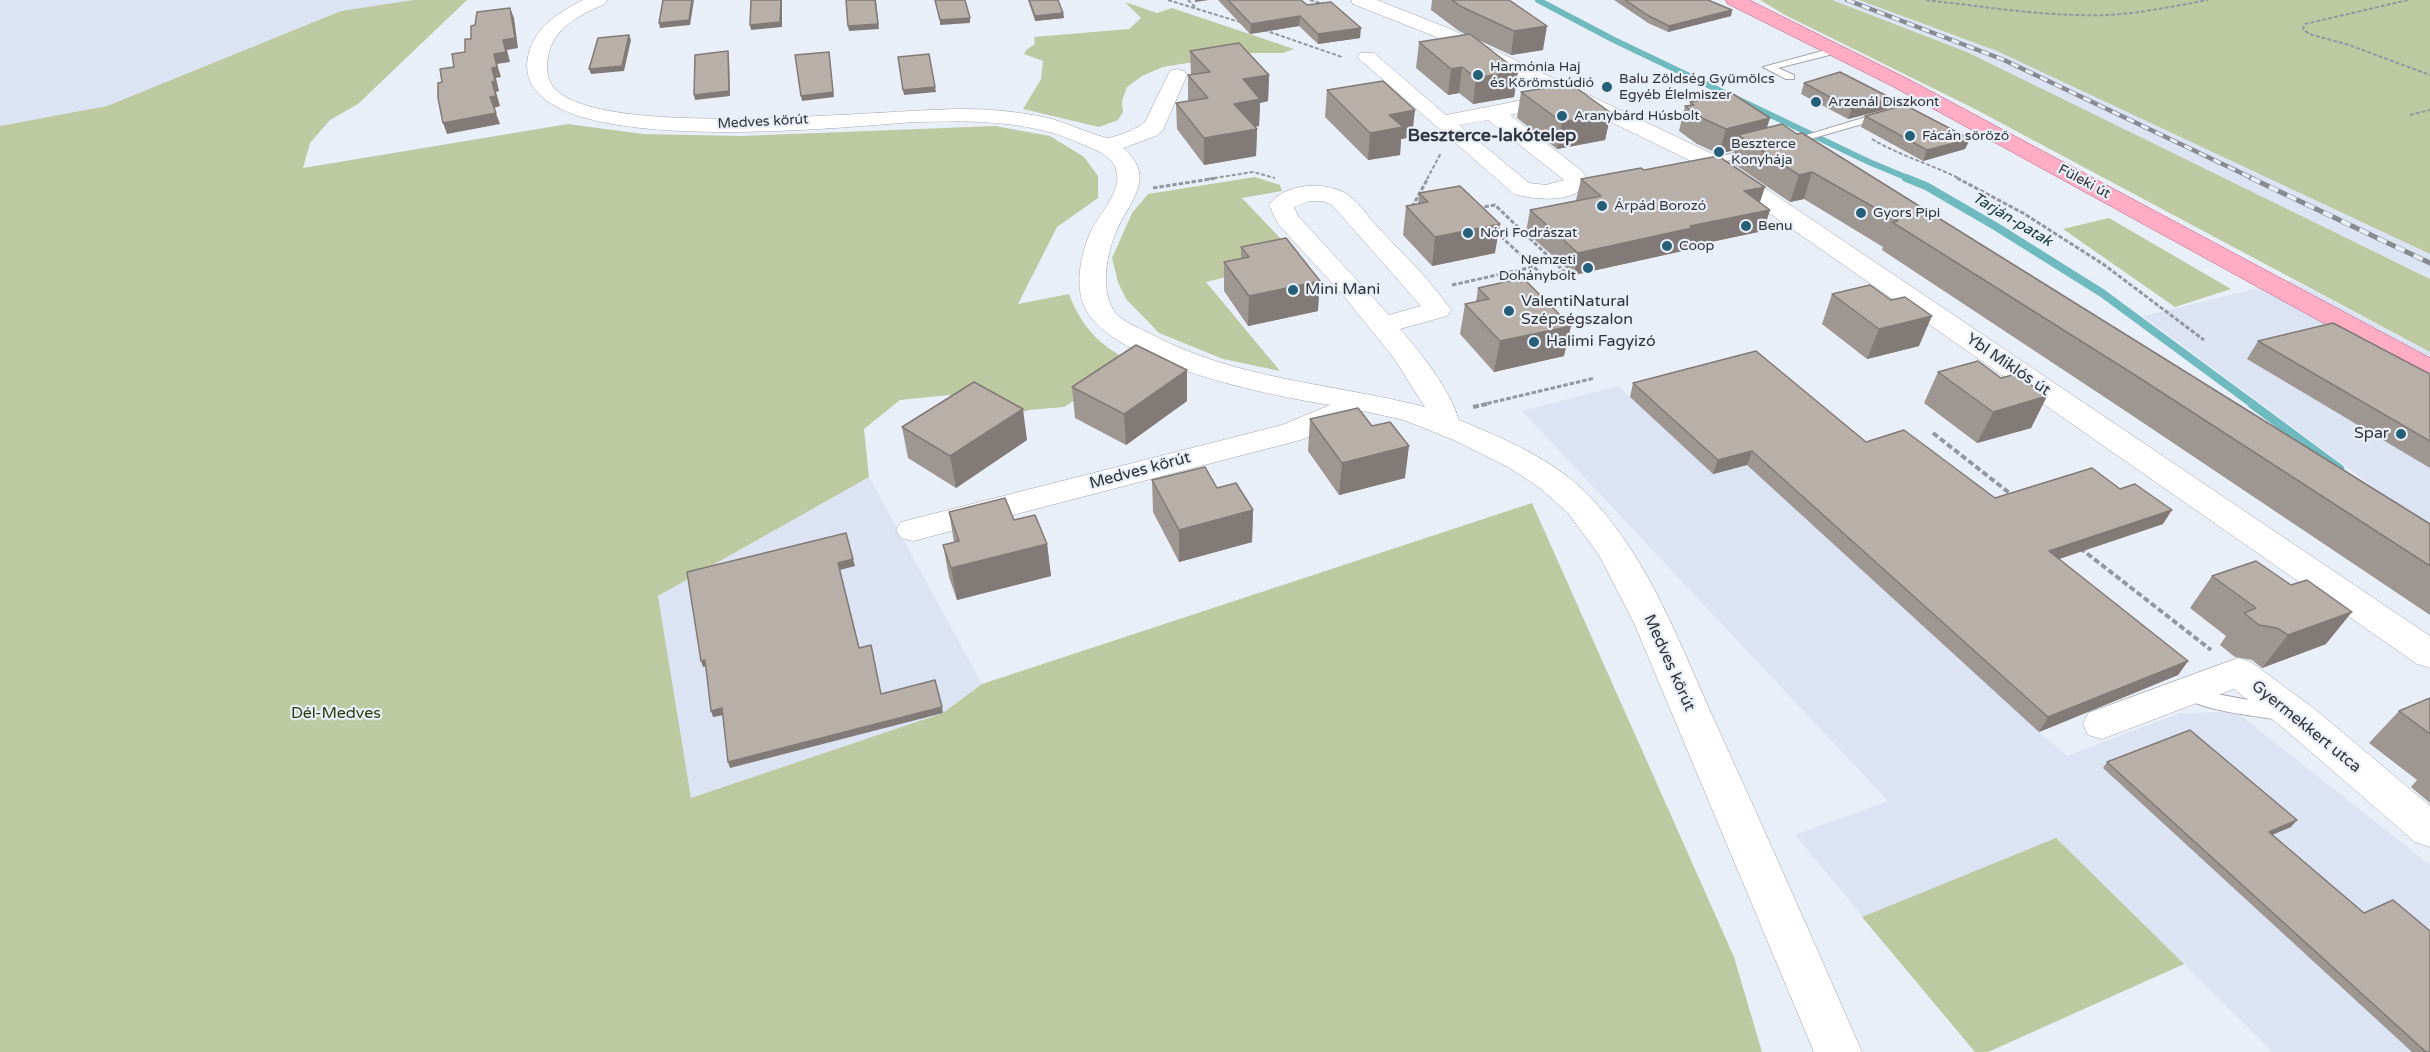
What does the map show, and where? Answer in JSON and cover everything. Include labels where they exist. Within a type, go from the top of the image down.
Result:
[{"type":"main road","name":"Füleki út","points":[[1735,0],[1837,50],[2430,370]]},
{"type":"street","name":"Medves körút","points":[[598,0],[581,8],[554,28],[542,42],[537,58],[537,77],[543,89],[561,103],[584,112],[631,120],[701,125],[927,115],[1017,118],[1052,124],[1106,146],[1120,156],[1129,177],[1126,193],[1105,226],[1094,255],[1095,299],[1106,319],[1168,355],[1226,375],[1445,419],[1539,472],[1578,504],[1611,548],[1646,611],[1705,742],[1838,1052]]},
{"type":"street","name":"Ybl Miklós út","points":[[1360,0],[1441,32],[1711,162],[2430,654]]},
{"type":"street","points":[[1358,60],[1442,122],[1521,189],[1546,192],[1571,187],[1577,182],[1574,176],[1492,113]]},
{"type":"street","points":[[1106,146],[1149,131],[1155,126],[1177,75]]},
{"type":"street","points":[[1442,122],[1575,97]]},
{"type":"street","points":[[1382,326],[1437,310],[1423,291],[1334,196],[1309,194],[1289,198],[1281,205],[1287,219],[1382,326],[1430,386],[1445,419]]},
{"type":"street","name":"Medves körút","points":[[913,530],[1293,432],[1364,402]]},
{"type":"street","name":"Gyermekkert utca","points":[[2103,724],[2238,672],[2302,721],[2430,830]]},
{"type":"lane","points":[[1790,77],[1768,67],[1837,50]]},
{"type":"lane","points":[[1711,162],[1899,111]]},
{"type":"lane","points":[[2188,691],[2202,698],[2284,714],[2302,721]]},
{"type":"path","points":[[1168,0],[1251,26]]},
{"type":"path","points":[[1188,0],[1195,8]]},
{"type":"path","points":[[1926,0],[2085,15],[2136,14],[2208,0]]},
{"type":"path","points":[[2408,0],[2305,24],[2303,29],[2309,34],[2349,45],[2430,75]]},
{"type":"path","points":[[1262,29],[1358,60]]},
{"type":"path","points":[[2410,114],[2430,110]]},
{"type":"path","points":[[1847,124],[1892,151],[1933,165],[2023,213],[2103,264],[2204,340]]},
{"type":"path","points":[[1365,227],[1405,221],[1444,147]]},
{"type":"path","points":[[1126,193],[1253,172],[1282,180]]},
{"type":"path","points":[[1479,216],[1471,209],[1495,205],[1569,276]]},
{"type":"path","points":[[1494,231],[1549,281]]},
{"type":"path","points":[[1423,291],[1533,267]]},
{"type":"path","points":[[1544,277],[1564,272]]},
{"type":"path","points":[[1445,419],[1595,378]]},
{"type":"path","points":[[1933,433],[2016,498]]},
{"type":"path","points":[[2072,542],[2238,672]]},
{"type":"shaded area","points":[[0,0],[413,0],[341,11],[107,106],[0,126]]},
{"type":"shaded area","points":[[1832,0],[1859,0],[1997,51],[2430,254],[2430,279],[1967,52]]},
{"type":"shaded area","points":[[2292,280],[2430,352],[2430,526],[2399,506],[2143,316]]},
{"type":"shaded area","points":[[1618,386],[1713,474],[1782,455],[2039,732],[2067,756],[2180,713],[2236,712],[2430,865],[2430,1052],[2273,1052],[2184,964],[1988,1052],[1975,1052],[1795,835],[1888,801],[1522,411]]},
{"type":"shaded area","points":[[869,477],[982,684],[943,713],[691,798],[658,596]]},
{"type":"green space","name":"Dél-Medves","points":[[413,0],[467,0],[358,104],[330,120],[310,143],[303,168],[568,124],[643,134],[741,136],[995,126],[1050,136],[1084,157],[1098,176],[1098,198],[1057,227],[1018,304],[1069,294],[1080,317],[1094,335],[1112,350],[1133,362],[1064,407],[1029,410],[1010,416],[964,397],[949,395],[900,400],[864,429],[869,477],[658,596],[691,798],[943,713],[982,684],[1532,503],[1734,957],[1762,1052],[0,1052],[0,126],[107,106],[341,11]]},
{"type":"green space","points":[[1760,0],[1832,0],[1967,52],[2430,279],[2430,352],[1973,108],[1785,15]]},
{"type":"green space","points":[[1859,0],[2430,0],[2430,254],[1997,51]]},
{"type":"green space","points":[[1125,2],[1157,13],[1172,8],[1294,49],[1283,53],[1248,53],[1163,67],[1142,76],[1127,87],[1122,101],[1123,112],[1118,120],[1099,127],[1023,109],[1041,79],[1043,61],[1024,54],[1035,44],[1034,37],[1129,29],[1141,18]]},
{"type":"green space","points":[[1255,177],[1280,185],[1282,191],[1242,198],[1300,259],[1206,282],[1280,371],[1223,359],[1159,333],[1126,299],[1118,282],[1112,258],[1132,213],[1148,194]]},
{"type":"green space","points":[[2109,218],[2231,289],[2175,307],[2063,229]]},
{"type":"green space","points":[[2056,838],[2184,964],[1988,1052],[1975,1052],[1862,917]]},
{"type":"building","points":[[663,0],[692,0],[689,20],[659,23]]},
{"type":"building","points":[[751,0],[781,0],[780,22],[750,25]]},
{"type":"building","points":[[846,0],[875,0],[878,24],[848,26]]},
{"type":"building","points":[[935,0],[965,0],[970,18],[940,20]]},
{"type":"building","points":[[1029,0],[1058,0],[1063,13],[1035,16]]},
{"type":"building","points":[[1228,0],[1301,0],[1307,5],[1331,2],[1361,28],[1318,34],[1300,16],[1251,24]]},
{"type":"building","points":[[1452,0],[1509,0],[1547,26],[1514,31]]},
{"type":"building","points":[[1625,0],[1708,0],[1732,10],[1669,26]]},
{"type":"building","points":[[510,8],[515,38],[503,40],[506,52],[494,54],[497,67],[492,68],[495,81],[492,82],[496,96],[490,97],[496,113],[443,123],[438,98],[438,83],[442,82],[440,69],[454,67],[452,54],[465,52],[465,39],[471,39],[471,26],[475,25],[477,12]]},
{"type":"building","points":[[1470,34],[1518,71],[1476,78],[1462,67],[1451,69],[1419,42]]},
{"type":"building","points":[[629,35],[622,66],[589,69],[598,38]]},
{"type":"building","points":[[1239,43],[1269,75],[1243,79],[1260,99],[1234,104],[1257,129],[1204,138],[1176,103],[1208,98],[1188,75],[1210,72],[1190,51]]},
{"type":"building","points":[[728,51],[729,91],[694,95],[695,55]]},
{"type":"building","points":[[829,52],[833,92],[801,96],[795,55]]},
{"type":"building","points":[[929,54],[935,87],[903,90],[898,57]]},
{"type":"building","points":[[1840,72],[1891,98],[1852,109],[1804,83]]},
{"type":"building","points":[[1383,81],[1415,110],[1389,115],[1403,127],[1370,133],[1327,90]]},
{"type":"building","points":[[1571,84],[1611,113],[1562,122],[1521,92]]},
{"type":"building","points":[[1733,94],[1770,118],[1726,129],[1704,119],[1685,106],[1694,105],[1690,102]]},
{"type":"building","points":[[1905,105],[1970,139],[1927,150],[1865,116]]},
{"type":"building","points":[[1782,124],[1797,134],[1802,133],[2430,524],[2430,566],[2138,377],[1892,222],[1898,221],[1812,172],[1799,175],[1738,135]]},
{"type":"building","points":[[1718,156],[1765,187],[1744,191],[1770,210],[1690,226],[1692,228],[1578,253],[1530,210],[1601,196],[1581,179]]},
{"type":"building","points":[[1460,186],[1500,224],[1435,237],[1406,206],[1428,202],[1419,193]]},
{"type":"building","points":[[1286,238],[1320,281],[1249,296],[1224,262],[1249,257],[1241,247]]},
{"type":"building","points":[[1523,278],[1571,326],[1500,341],[1465,304],[1489,299],[1478,288]]},
{"type":"building","points":[[1870,285],[1891,300],[1905,297],[1932,316],[1879,329],[1832,294]]},
{"type":"building","points":[[2333,323],[2430,374],[2430,441],[2258,341]]},
{"type":"building","points":[[1136,345],[1187,370],[1124,414],[1072,387]]},
{"type":"building","points":[[1756,351],[1866,442],[1904,430],[1995,498],[2092,468],[2120,489],[2135,484],[2172,510],[2049,551],[2188,661],[2048,717],[1752,451],[1718,460],[1633,383]]},
{"type":"building","points":[[1978,361],[2001,378],[2016,374],[2047,396],[1993,412],[1938,372]]},
{"type":"building","points":[[974,382],[1023,409],[950,456],[902,427]]},
{"type":"building","points":[[1358,408],[1372,426],[1390,422],[1409,446],[1342,463],[1310,419]]},
{"type":"building","points":[[1205,467],[1217,488],[1236,483],[1253,510],[1179,530],[1152,480]]},
{"type":"building","points":[[1005,498],[1014,520],[1035,515],[1047,544],[951,568],[943,545],[959,541],[949,512]]},
{"type":"building","points":[[846,533],[853,559],[838,563],[859,648],[871,645],[881,694],[935,680],[942,707],[728,762],[722,708],[711,711],[705,660],[701,661],[687,572]]},
{"type":"building","points":[[2256,561],[2291,585],[2307,580],[2352,612],[2288,635],[2277,628],[2259,625],[2244,613],[2256,608],[2212,576]]},
{"type":"building","points":[[2430,698],[2430,734],[2399,711]]},
{"type":"building","points":[[2190,730],[2297,820],[2269,832],[2364,913],[2393,900],[2430,931],[2430,1052],[2426,1052],[2107,762]]},
{"type":"waterway","name":"Tarján-patak","points":[[1538,0],[1614,40],[1869,162],[1910,179]]},
{"type":"waterway","name":"Tarján-patak","points":[[1906,178],[1926,186],[1995,226],[2102,293],[2254,405]]},
{"type":"waterway","name":"Tarján-patak","points":[[2252,404],[2340,469]]},
{"type":"railway","points":[[1847,0],[2004,60],[2254,179]]},
{"type":"railway","points":[[2251,178],[2430,263]]},
{"type":"place","name":"Harmónia Haj és Körömstúdió","points":[[1478,75]]},
{"type":"place","name":"Balu Zöldség Gyümölcs Egyéb Élelmiszer","points":[[1607,87]]},
{"type":"place","name":"Arzenál Diszkont","points":[[1816,102]]},
{"type":"place","name":"Aranybárd Húsbolt","points":[[1562,116]]},
{"type":"place","name":"Fácán söröző","points":[[1910,136]]},
{"type":"place","name":"Beszterce Konyhája","points":[[1719,152]]},
{"type":"place","name":"Árpád Borozó","points":[[1602,206]]},
{"type":"place","name":"Gyors Pipi","points":[[1861,213]]},
{"type":"place","name":"Benu","points":[[1746,226]]},
{"type":"place","name":"Nóri Fodrászat","points":[[1468,233]]},
{"type":"place","name":"Coop","points":[[1667,246]]},
{"type":"place","name":"Nemzeti Dohánybolt","points":[[1588,268]]},
{"type":"place","name":"Mini Mani","points":[[1293,290]]},
{"type":"place","name":"ValentiNatural Szépségszalon","points":[[1509,311]]},
{"type":"place","name":"Halimi Fagyizó","points":[[1534,342]]},
{"type":"place","name":"Spar","points":[[2401,434]]},
{"type":"district","name":"Beszterce-lakótelep","points":[[1492,136]]}]
